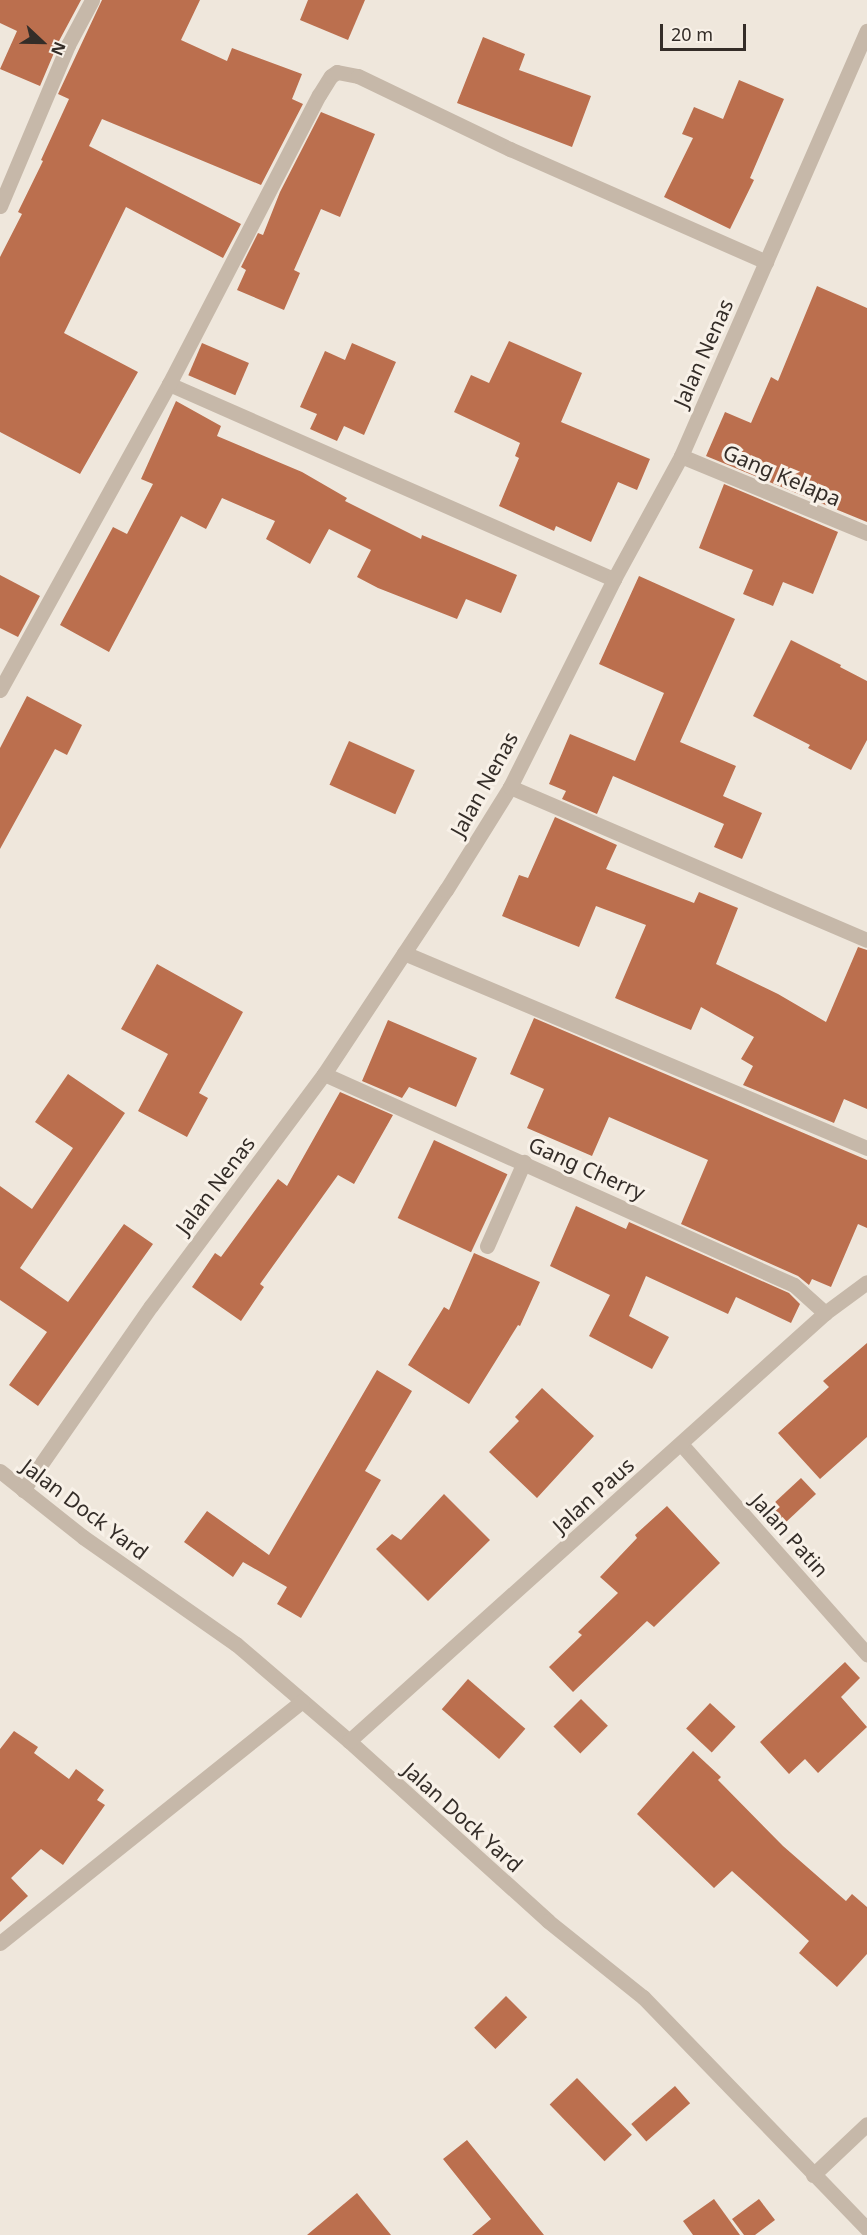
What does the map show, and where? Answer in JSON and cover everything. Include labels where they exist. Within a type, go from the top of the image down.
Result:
[{"type":"street","points":[[0,206],[68,45],[92,0]]},
{"type":"street","name":"Jalan Nenas","points":[[23,1490],[151,1306],[324,1074],[510,787],[614,579],[681,456],[867,32]]},
{"type":"street","points":[[852,66],[867,71]]},
{"type":"street","points":[[0,690],[169,384],[319,95],[331,76],[338,72],[358,76],[510,149],[766,262]]},
{"type":"street","points":[[169,384],[614,579]]},
{"type":"street","name":"Gang Kelapa","points":[[681,456],[867,533]]},
{"type":"street","points":[[510,787],[867,940]]},
{"type":"street","points":[[404,953],[657,1057],[867,1148]]},
{"type":"street","name":"Gang Cherry","points":[[324,1074],[794,1285],[825,1313]]},
{"type":"street","points":[[487,1246],[524,1162]]},
{"type":"street","name":"Jalan Paus","points":[[349,1741],[825,1313],[867,1282]]},
{"type":"street","name":"Jalan Patin","points":[[681,1444],[867,1654]]},
{"type":"street","name":"Jalan Dock Yard","points":[[0,1472],[83,1537],[236,1644],[349,1741],[548,1921],[643,1997],[692,2045],[813,2175],[867,2229]]},
{"type":"street","points":[[0,1943],[302,1701]]},
{"type":"street","points":[[813,2175],[867,2124]]},
{"type":"building","points":[[0,0],[81,0],[59,41],[40,86],[0,69],[17,31],[0,23]]},
{"type":"building","points":[[102,0],[200,0],[181,40],[227,61],[232,48],[302,74],[292,99],[303,104],[261,185],[102,119],[89,146],[241,224],[223,258],[126,207],[64,333],[138,372],[80,474],[0,432],[0,257],[22,214],[18,212],[43,161],[41,160],[69,99],[58,94]]},
{"type":"building","points":[[308,0],[365,0],[348,40],[300,20]]},
{"type":"building","points":[[483,37],[525,54],[519,70],[591,96],[572,147],[457,103]]},
{"type":"building","points":[[739,80],[784,99],[750,178],[754,180],[730,229],[664,197],[693,138],[682,134],[694,107],[723,119]]},
{"type":"building","points":[[321,112],[375,134],[340,217],[321,209],[294,270],[300,273],[284,310],[237,290],[246,270],[241,267],[258,233],[263,235],[280,192]]},
{"type":"building","points":[[817,286],[867,308],[867,522],[706,456],[725,412],[751,423],[771,377],[778,381]]},
{"type":"building","points":[[509,341],[582,373],[561,422],[650,459],[637,490],[618,482],[591,542],[556,526],[554,531],[499,506],[519,458],[515,456],[520,443],[454,412],[471,375],[489,383]]},
{"type":"building","points":[[202,343],[249,363],[235,395],[188,375]]},
{"type":"building","points":[[352,343],[396,362],[364,435],[344,426],[337,441],[310,429],[317,414],[300,407],[325,351],[345,360]]},
{"type":"building","points":[[176,401],[221,426],[217,436],[302,472],[347,498],[345,501],[421,539],[422,535],[517,575],[501,613],[466,599],[457,619],[378,588],[357,577],[371,550],[329,529],[310,564],[266,539],[275,521],[222,498],[206,529],[181,516],[109,652],[60,625],[113,527],[127,534],[153,484],[141,479]]},
{"type":"building","points":[[724,484],[838,532],[813,594],[783,582],[773,606],[743,594],[753,570],[699,548]]},
{"type":"building","points":[[0,575],[40,596],[18,637],[0,628]]},
{"type":"building","points":[[639,576],[735,619],[680,742],[736,766],[723,796],[762,813],[742,859],[714,847],[724,824],[613,776],[597,814],[562,799],[566,791],[549,784],[570,734],[635,761],[664,693],[599,664]]},
{"type":"building","points":[[791,640],[867,681],[867,740],[851,770],[808,748],[810,745],[753,716]]},
{"type":"building","points":[[27,696],[82,725],[67,755],[55,749],[0,849],[0,748]]},
{"type":"building","points":[[349,741],[415,770],[395,814],[329,785]]},
{"type":"building","points":[[555,817],[617,845],[606,869],[694,903],[699,892],[738,908],[716,964],[778,994],[826,1022],[858,947],[867,950],[867,1109],[844,1099],[834,1123],[743,1085],[753,1066],[741,1059],[754,1037],[701,1007],[691,1030],[615,998],[646,925],[596,906],[579,947],[502,916],[519,875],[528,878]]},
{"type":"building","points":[[157,964],[243,1012],[199,1093],[208,1098],[187,1137],[138,1111],[168,1054],[121,1029]]},
{"type":"building","points":[[534,1018],[867,1160],[867,1228],[858,1224],[831,1287],[812,1279],[809,1285],[798,1276],[681,1224],[708,1160],[609,1117],[592,1156],[527,1128],[544,1089],[510,1074]]},
{"type":"building","points":[[388,1020],[477,1058],[456,1107],[409,1087],[402,1098],[362,1081]]},
{"type":"building","points":[[68,1074],[125,1113],[20,1268],[68,1302],[124,1224],[153,1244],[38,1406],[9,1385],[47,1332],[0,1300],[0,1186],[32,1209],[73,1148],[35,1122]]},
{"type":"building","points":[[340,1092],[393,1115],[354,1184],[338,1175],[260,1284],[264,1287],[241,1321],[192,1287],[215,1253],[221,1257],[278,1179],[287,1186]]},
{"type":"building","points":[[434,1140],[507,1174],[471,1252],[398,1218]]},
{"type":"building","points":[[576,1206],[626,1229],[629,1222],[789,1293],[800,1304],[791,1323],[736,1297],[728,1314],[646,1276],[629,1316],[669,1337],[652,1369],[589,1336],[610,1295],[550,1266]]},
{"type":"building","points":[[474,1253],[540,1282],[520,1326],[518,1325],[469,1404],[408,1365],[444,1307],[449,1310]]},
{"type":"building","points":[[867,1343],[867,1437],[820,1479],[778,1433],[829,1387],[823,1381]]},
{"type":"building","points":[[377,1370],[412,1391],[365,1471],[381,1480],[301,1618],[277,1604],[287,1587],[243,1562],[233,1577],[184,1542],[207,1511],[269,1555]]},
{"type":"building","points":[[542,1388],[594,1436],[537,1498],[489,1452],[519,1421],[515,1417]]},
{"type":"building","points":[[801,1478],[816,1494],[779,1528],[764,1512]]},
{"type":"building","points":[[444,1494],[490,1540],[428,1601],[376,1549],[392,1534],[401,1540]]},
{"type":"building","points":[[667,1506],[720,1563],[654,1627],[647,1621],[573,1692],[549,1667],[582,1635],[578,1632],[618,1593],[600,1577],[637,1538],[635,1535]]},
{"type":"building","points":[[845,1662],[860,1678],[841,1697],[867,1727],[818,1773],[805,1759],[789,1774],[760,1742]]},
{"type":"building","points":[[468,1679],[525,1729],[499,1759],[442,1709]]},
{"type":"building","points":[[581,1699],[608,1726],[580,1753],[553,1727]]},
{"type":"building","points":[[710,1703],[736,1727],[712,1752],[686,1729]]},
{"type":"building","points":[[14,1731],[38,1747],[34,1753],[69,1779],[76,1769],[104,1790],[97,1800],[105,1805],[63,1865],[41,1849],[11,1878],[28,1896],[0,1922],[0,1749]]},
{"type":"building","points":[[693,1751],[721,1777],[718,1780],[783,1846],[846,1901],[852,1894],[867,1907],[867,1954],[837,1987],[799,1953],[809,1941],[732,1871],[714,1888],[637,1814]]},
{"type":"building","points":[[506,1996],[527,2017],[495,2049],[474,2028]]},
{"type":"building","points":[[577,2078],[632,2135],[605,2161],[550,2104]]},
{"type":"building","points":[[675,2086],[690,2103],[646,2141],[631,2124]]},
{"type":"building","points":[[467,2140],[544,2235],[472,2235],[491,2219],[443,2159]]},
{"type":"building","points":[[357,2193],[391,2235],[307,2235]]},
{"type":"building","points":[[714,2199],[740,2235],[693,2235],[683,2221]]},
{"type":"building","points":[[759,2199],[775,2220],[755,2235],[744,2235],[732,2219]]}]
